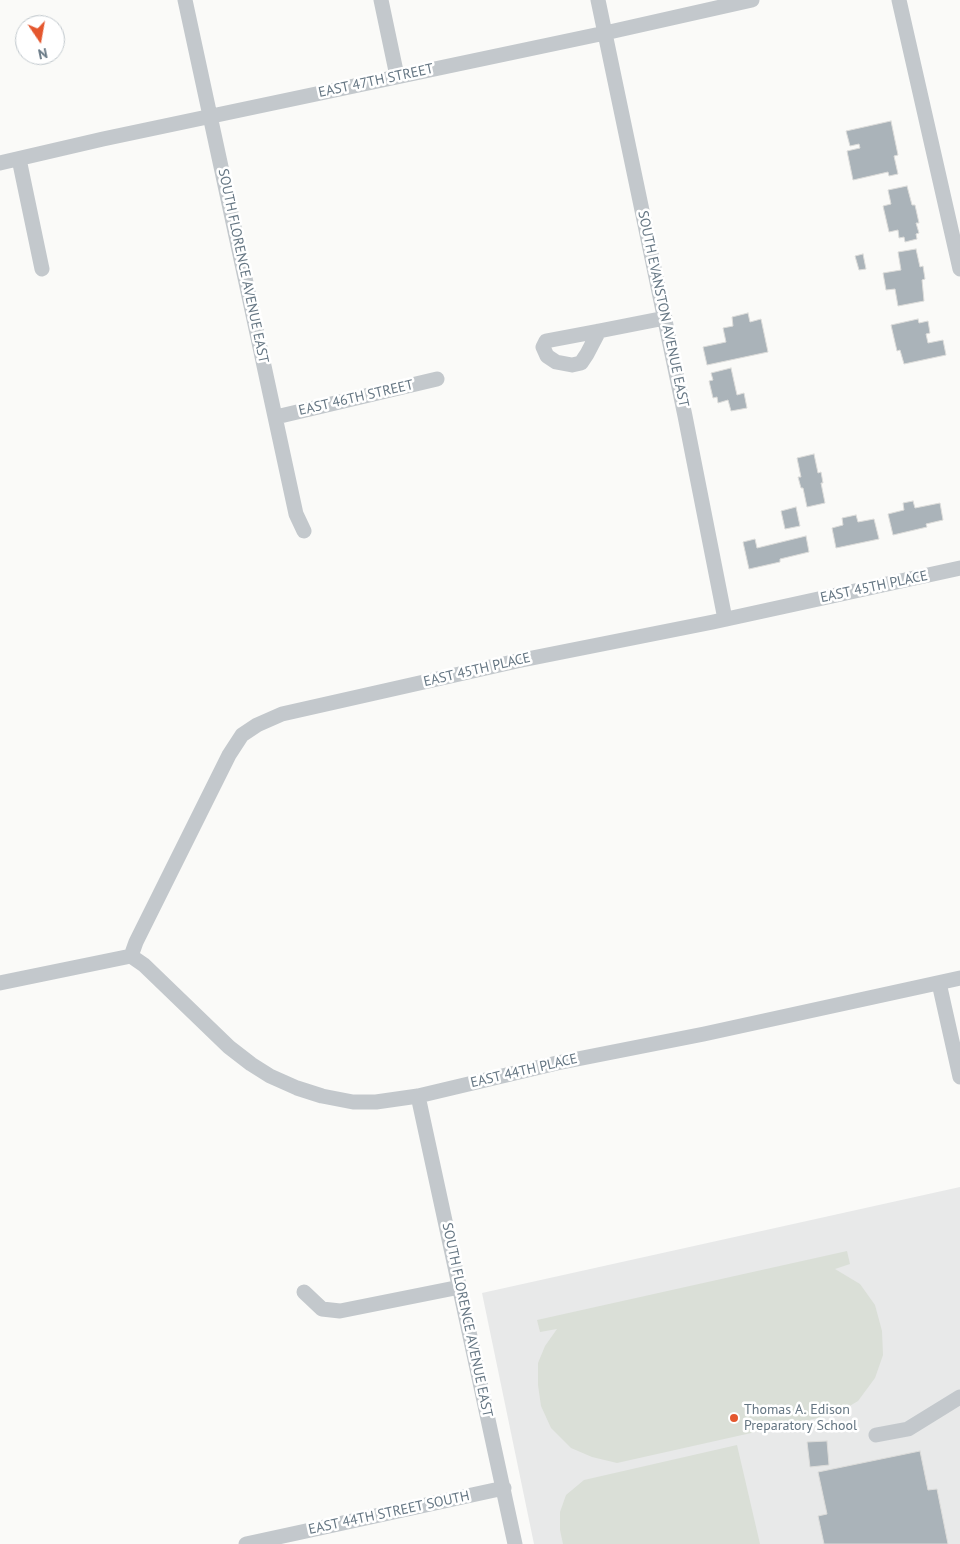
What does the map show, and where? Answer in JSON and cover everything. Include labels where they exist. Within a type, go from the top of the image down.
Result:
[{"type":"street","name":"SOUTH FLORENCE AVENUE EAST","points":[[185,0],[296,514],[304,531]]},
{"type":"street","points":[[381,0],[397,76]]},
{"type":"street","name":"SOUTH EVANSTON AVENUE EAST","points":[[598,0],[665,318],[725,619]]},
{"type":"street","name":"EAST 47TH STREET","points":[[0,163],[397,76],[605,34],[752,0]]},
{"type":"street","points":[[899,0],[960,269]]},
{"type":"street","points":[[19,159],[42,269]]},
{"type":"street","points":[[598,331],[665,318]]},
{"type":"street","name":"EAST 46TH STREET","points":[[276,418],[437,379]]},
{"type":"street","name":"EAST 45TH PLACE","points":[[131,956],[136,942],[228,755],[242,735],[256,725],[282,714],[518,661],[725,619],[960,568]]},
{"type":"street","points":[[0,983],[131,956]]},
{"type":"street","name":"EAST 44TH PLACE","points":[[131,956],[144,965],[228,1047],[251,1064],[270,1076],[297,1088],[322,1096],[353,1102],[376,1102],[418,1096],[557,1063],[704,1034],[960,978]]},
{"type":"street","points":[[939,983],[960,1077]]},
{"type":"street","name":"SOUTH FLORENCE AVENUE EAST","points":[[418,1096],[515,1544]]},
{"type":"street","points":[[304,1292],[322,1309],[340,1311],[460,1287]]},
{"type":"street","points":[[876,1435],[908,1429],[960,1397]]},
{"type":"street","name":"EAST 44TH STREET SOUTH","points":[[246,1544],[504,1488]]},
{"type":"shaded area","name":"Thomas A. Edison Preparatory School","points":[[960,1187],[960,1544],[534,1544],[482,1293]]},
{"type":"shaded area","points":[[847,1251],[850,1264],[835,1269],[860,1284],[875,1305],[882,1331],[883,1355],[875,1378],[858,1401],[836,1414],[617,1463],[592,1457],[571,1448],[551,1428],[541,1406],[538,1385],[538,1363],[545,1346],[557,1329],[540,1332],[537,1320]]},
{"type":"shaded area","points":[[737,1445],[760,1544],[563,1544],[560,1530],[560,1512],[566,1495],[584,1480]]},
{"type":"building","points":[[891,121],[898,155],[894,156],[898,174],[889,176],[888,172],[853,180],[847,151],[860,148],[859,144],[850,146],[846,131]]},
{"type":"building","points":[[907,186],[912,205],[915,205],[919,223],[916,223],[919,233],[916,234],[917,239],[905,242],[904,237],[899,238],[898,230],[889,232],[883,206],[891,204],[888,190]]},
{"type":"building","points":[[916,249],[920,267],[923,266],[925,279],[922,280],[924,301],[898,306],[895,289],[886,290],[883,273],[901,270],[898,252]]},
{"type":"building","points":[[863,254],[866,269],[859,270],[855,256]]},
{"type":"building","points":[[748,313],[750,322],[761,319],[768,352],[707,365],[703,347],[726,342],[723,328],[733,326],[732,317]]},
{"type":"building","points":[[918,319],[919,323],[928,321],[930,333],[926,334],[928,343],[943,340],[946,355],[904,364],[900,350],[897,351],[891,325]]},
{"type":"building","points":[[731,368],[737,395],[744,393],[747,408],[731,411],[728,400],[718,403],[717,397],[713,398],[709,381],[713,380],[711,373]]},
{"type":"building","points":[[814,454],[818,473],[821,472],[825,503],[807,507],[803,488],[801,488],[798,477],[801,477],[797,458]]},
{"type":"building","points":[[913,501],[915,508],[940,503],[943,520],[926,524],[927,527],[893,535],[888,514],[904,510],[903,503]]},
{"type":"building","points":[[796,507],[800,526],[785,529],[781,511]]},
{"type":"building","points":[[856,515],[858,522],[874,519],[879,539],[836,548],[832,528],[843,525],[842,518]]},
{"type":"building","points":[[806,536],[809,552],[780,559],[780,562],[749,569],[743,542],[755,539],[757,548]]},
{"type":"building","points":[[827,1441],[829,1465],[810,1467],[807,1442]]},
{"type":"building","points":[[920,1451],[928,1490],[937,1489],[948,1544],[824,1544],[818,1516],[827,1514],[818,1472]]},
{"type":"place","name":"Thomas A. Edison Preparatory School","points":[[734,1418]]}]
